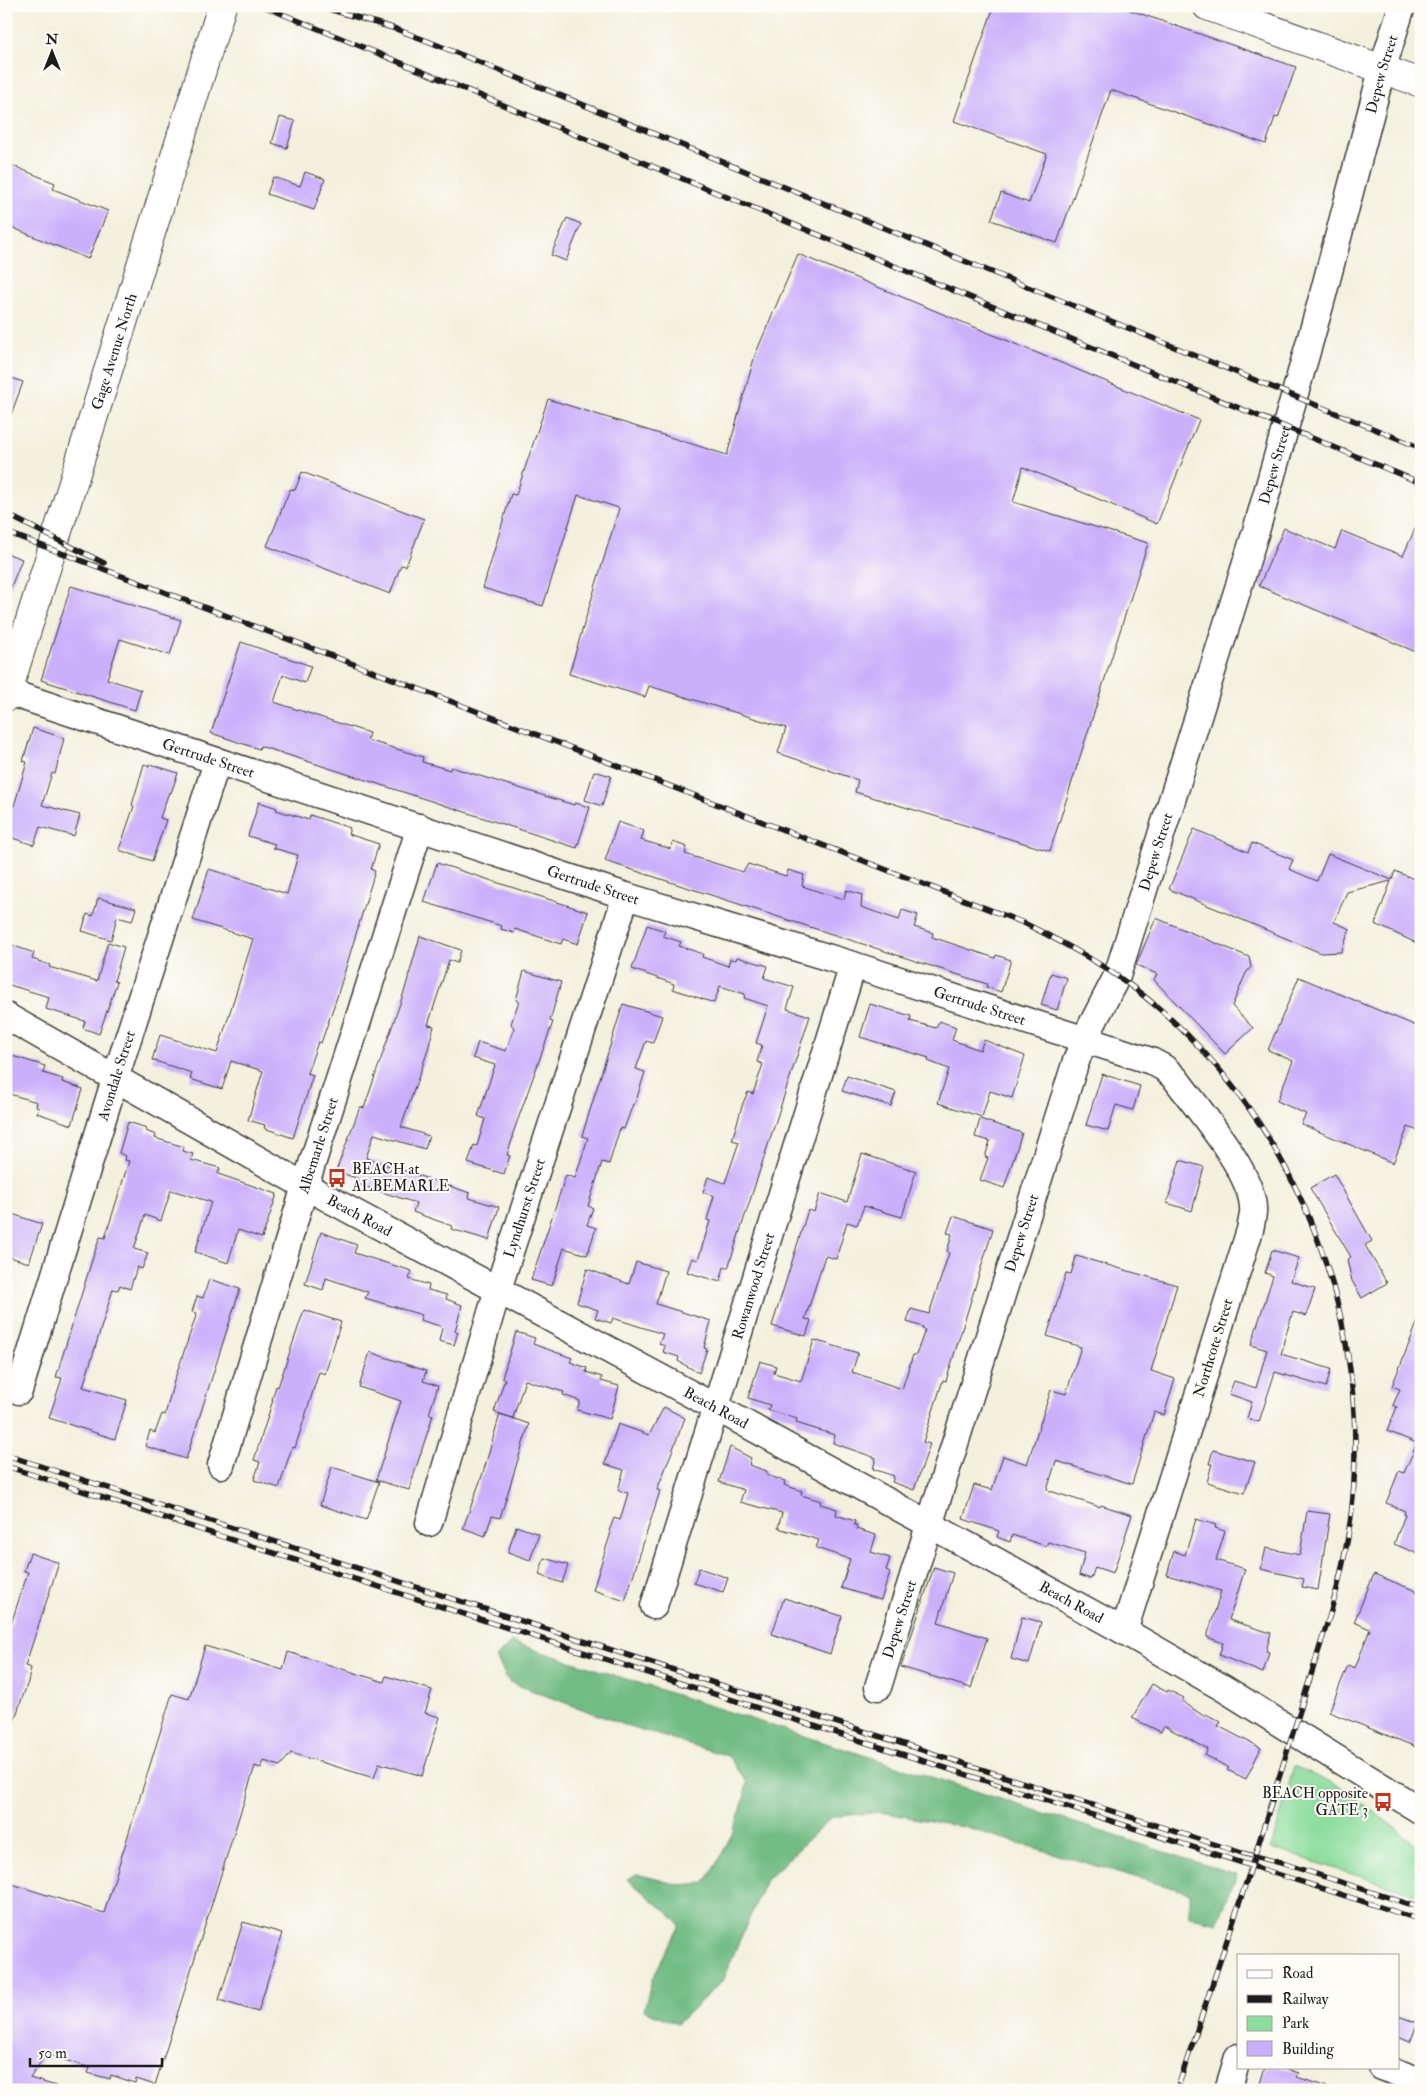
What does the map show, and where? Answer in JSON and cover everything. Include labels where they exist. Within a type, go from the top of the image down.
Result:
[{"type":"main road","name":"Gage Avenue North","points":[[7,695],[222,6]]},
{"type":"main road","points":[[1207,6],[1421,83]]},
{"type":"street","name":"Depew Street","points":[[878,1687],[1084,1040],[1117,976],[1256,531],[1321,302],[1382,70],[1402,6]]},
{"type":"street","name":"Gertrude Street","points":[[7,695],[420,827],[626,896],[853,965],[1151,1061],[1164,1068],[1176,1079]]},
{"type":"street","name":"Avondale Street","points":[[18,1391],[216,762]]},
{"type":"street","name":"Albemarle Street","points":[[221,1465],[305,1186],[420,827]]},
{"type":"street","name":"Lyndhurst Street","points":[[429,1523],[498,1289],[626,896]]},
{"type":"street","name":"Rowanwood Street","points":[[654,1606],[853,965]]},
{"type":"street","name":"Beach Road","points":[[6,1016],[305,1186],[498,1289],[1124,1631],[1223,1688],[1421,1811]]},
{"type":"street","name":"Northcote Street","points":[[1124,1631],[1250,1230],[1254,1208],[1248,1185],[1239,1166],[1176,1079]]},
{"type":"street","points":[[1228,2090],[1237,2060]]},
{"type":"street","points":[[1384,2068],[1421,2081]]},
{"type":"green space","points":[[511,1642],[1237,1875],[1217,1923],[1190,1917],[1190,1893],[963,1827],[880,1812],[832,1817],[766,1880],[722,1981],[677,2024],[644,2010],[652,1979],[680,1925],[627,1879],[637,1874],[679,1885],[705,1883],[720,1858],[737,1822],[747,1782],[728,1756],[625,1725],[509,1682],[496,1658]]},
{"type":"green space","points":[[1294,1766],[1344,1789],[1421,1848],[1421,1896],[1271,1848]]},
{"type":"building","points":[[994,6],[1118,6],[1296,67],[1278,118],[1275,117],[1266,144],[1111,90],[1057,243],[991,220],[1001,193],[1029,203],[1047,154],[954,121]]},
{"type":"building","points":[[280,117],[295,121],[287,148],[272,143]]},
{"type":"building","points":[[6,163],[55,183],[53,189],[108,211],[88,259],[6,225]]},
{"type":"building","points":[[305,172],[325,179],[314,210],[267,194],[273,177],[300,186]]},
{"type":"building","points":[[567,218],[581,224],[566,261],[551,255]]},
{"type":"building","points":[[798,254],[1199,420],[1157,524],[1023,467],[1013,502],[1148,543],[1050,851],[855,792],[858,780],[778,753],[786,728],[649,686],[645,697],[569,674],[619,508],[578,495],[543,606],[483,588],[511,494],[516,495],[548,399],[727,455],[755,355]]},
{"type":"building","points":[[6,376],[23,382],[8,423],[6,423]]},
{"type":"building","points":[[302,472],[424,519],[406,566],[401,565],[390,594],[267,546],[290,489],[295,490]]},
{"type":"building","points":[[1421,515],[1421,654],[1259,586],[1284,528],[1335,549],[1342,531],[1403,556]]},
{"type":"building","points":[[6,553],[22,559],[7,597],[6,597]]},
{"type":"building","points":[[71,586],[181,620],[170,655],[120,639],[107,679],[141,690],[135,710],[41,680]]},
{"type":"building","points":[[241,642],[311,666],[305,683],[283,675],[274,702],[369,733],[367,740],[423,757],[422,762],[450,770],[451,767],[574,805],[575,803],[590,807],[577,848],[260,746],[259,749],[211,733]]},
{"type":"building","points":[[33,728],[64,738],[55,774],[52,773],[42,805],[80,815],[74,836],[40,827],[34,845],[6,836],[6,823],[12,805],[14,806],[27,762],[23,761]]},
{"type":"building","points":[[144,764],[149,766],[150,764],[178,773],[160,818],[166,820],[152,861],[119,850],[134,806],[132,805]]},
{"type":"building","points":[[594,771],[611,776],[602,806],[585,800]]},
{"type":"building","points":[[259,802],[277,808],[276,810],[309,820],[310,815],[350,828],[348,834],[379,844],[371,869],[375,871],[337,997],[321,1043],[318,1042],[307,1073],[313,1075],[293,1138],[264,1128],[265,1125],[248,1120],[263,1071],[231,1061],[222,1089],[190,1079],[192,1073],[152,1060],[160,1035],[217,1053],[253,939],[193,920],[209,869],[287,894],[298,855],[273,848],[275,844],[248,836]]},
{"type":"building","points":[[618,822],[644,831],[641,840],[671,849],[673,842],[687,847],[685,854],[743,872],[748,864],[786,876],[788,870],[804,875],[802,886],[844,899],[846,890],[862,895],[861,907],[899,920],[902,910],[918,915],[914,927],[933,933],[932,937],[995,958],[996,955],[1011,960],[1001,992],[986,987],[987,984],[605,861]]},
{"type":"building","points":[[1194,829],[1248,852],[1252,843],[1293,860],[1289,869],[1317,881],[1328,854],[1392,880],[1395,871],[1421,882],[1421,945],[1375,924],[1391,881],[1347,892],[1334,922],[1350,929],[1341,952],[1321,953],[1169,889]]},
{"type":"building","points":[[437,863],[588,912],[578,944],[563,939],[561,944],[515,929],[514,933],[501,929],[502,926],[424,902]]},
{"type":"building","points":[[98,898],[136,908],[132,921],[117,917],[111,940],[82,931],[87,914],[93,916]]},
{"type":"building","points":[[1156,918],[1249,957],[1251,967],[1246,973],[1232,1006],[1253,1028],[1225,1054],[1154,980],[1157,974],[1136,965]]},
{"type":"building","points":[[647,925],[665,931],[663,936],[681,942],[679,946],[703,954],[702,957],[728,966],[730,959],[736,960],[737,957],[768,966],[764,978],[794,987],[787,1009],[810,1016],[728,1268],[724,1267],[720,1282],[687,1272],[692,1258],[698,1260],[710,1221],[707,1220],[714,1196],[703,1192],[708,1177],[725,1183],[739,1142],[732,1140],[743,1103],[748,1092],[753,1094],[763,1064],[757,1062],[762,1045],[756,1043],[768,1006],[744,998],[745,994],[720,986],[714,1003],[673,989],[674,984],[632,969]]},
{"type":"building","points":[[420,936],[461,950],[457,963],[449,960],[428,1025],[434,1026],[427,1053],[401,1127],[429,1136],[425,1149],[374,1134],[366,1158],[470,1193],[469,1198],[499,1207],[489,1240],[451,1229],[452,1226],[413,1212],[416,1203],[357,1184],[359,1179],[336,1171],[360,1107],[364,1108],[405,989]]},
{"type":"building","points":[[108,942],[124,947],[114,981],[117,982],[99,1034],[83,1028],[85,1021],[46,1009],[49,997],[6,984],[6,943],[34,953],[32,959],[50,965],[49,967],[97,981]]},
{"type":"building","points":[[524,971],[561,982],[550,1021],[553,1022],[512,1136],[507,1155],[510,1156],[504,1174],[468,1163],[474,1145],[477,1146],[485,1119],[478,1116],[495,1065],[473,1058],[478,1042],[506,1051],[514,1028],[511,1024],[519,1001],[516,1000]]},
{"type":"building","points":[[1051,973],[1067,978],[1057,1010],[1041,1005]]},
{"type":"building","points":[[1299,977],[1421,1028],[1421,1132],[1408,1127],[1393,1163],[1301,1124],[1306,1114],[1277,1101],[1293,1061],[1268,1050]]},
{"type":"building","points":[[623,1004],[662,1016],[653,1043],[646,1041],[636,1069],[645,1072],[635,1104],[633,1104],[624,1129],[620,1128],[609,1164],[602,1162],[588,1206],[593,1208],[587,1225],[596,1228],[587,1255],[564,1248],[552,1286],[531,1280],[566,1175],[575,1178],[588,1138],[582,1136]]},
{"type":"building","points":[[870,1004],[911,1016],[910,1021],[936,1028],[939,1021],[956,1027],[952,1040],[980,1050],[984,1040],[1025,1056],[1012,1098],[990,1091],[982,1117],[938,1103],[949,1069],[928,1061],[929,1058],[860,1037]]},
{"type":"building","points":[[6,1054],[45,1066],[43,1073],[63,1079],[62,1082],[83,1089],[72,1125],[37,1113],[39,1108],[36,1107],[37,1102],[6,1093]]},
{"type":"building","points":[[1102,1074],[1140,1086],[1133,1110],[1116,1105],[1108,1131],[1086,1125]]},
{"type":"building","points":[[847,1076],[896,1092],[891,1106],[842,1091]]},
{"type":"building","points":[[980,1119],[1022,1133],[1004,1188],[980,1180],[988,1158],[985,1157],[990,1141],[975,1137]]},
{"type":"building","points":[[128,1122],[147,1128],[146,1131],[156,1135],[155,1138],[184,1147],[183,1151],[193,1154],[191,1160],[220,1168],[218,1174],[277,1194],[262,1238],[238,1230],[228,1263],[195,1252],[211,1202],[171,1190],[161,1221],[145,1215],[134,1249],[148,1253],[142,1269],[137,1267],[130,1289],[120,1285],[118,1290],[113,1289],[83,1387],[127,1400],[115,1439],[49,1418],[62,1378],[56,1377],[93,1257],[100,1237],[105,1238],[129,1161],[125,1160],[126,1156],[119,1153]]},
{"type":"building","points":[[862,1154],[916,1171],[902,1217],[864,1206],[857,1225],[847,1222],[836,1259],[825,1256],[805,1319],[811,1320],[806,1336],[772,1326],[808,1210],[814,1212],[820,1193],[847,1202]]},
{"type":"building","points":[[1180,1160],[1204,1167],[1192,1211],[1167,1203]]},
{"type":"building","points":[[1334,1174],[1372,1241],[1365,1245],[1387,1283],[1362,1298],[1352,1281],[1347,1260],[1351,1257],[1310,1188]]},
{"type":"building","points":[[6,1212],[42,1224],[29,1263],[6,1256]]},
{"type":"building","points":[[953,1216],[993,1229],[946,1381],[943,1380],[923,1442],[930,1444],[914,1490],[892,1482],[894,1476],[873,1469],[876,1458],[833,1443],[835,1435],[796,1423],[797,1419],[768,1410],[770,1405],[748,1398],[760,1361],[776,1366],[774,1373],[801,1381],[814,1340],[858,1353],[852,1372],[902,1389],[913,1355],[916,1355],[925,1330],[922,1329],[923,1327],[907,1322],[911,1309],[929,1314],[949,1253],[947,1252],[952,1234],[947,1233]]},
{"type":"building","points":[[321,1232],[357,1245],[354,1253],[412,1271],[409,1279],[429,1285],[428,1290],[447,1295],[446,1299],[462,1305],[455,1331],[458,1332],[454,1345],[439,1341],[442,1328],[440,1326],[420,1320],[422,1315],[365,1298],[368,1292],[326,1278],[323,1290],[305,1284]]},
{"type":"building","points":[[1272,1250],[1299,1258],[1291,1281],[1315,1289],[1306,1316],[1293,1312],[1281,1354],[1331,1369],[1326,1387],[1275,1372],[1259,1422],[1247,1418],[1252,1402],[1229,1394],[1234,1381],[1256,1388],[1267,1350],[1251,1345],[1273,1276],[1265,1273]]},
{"type":"building","points":[[1076,1256],[1177,1285],[1151,1371],[1175,1379],[1164,1415],[1154,1412],[1132,1484],[1056,1461],[1047,1490],[1132,1515],[1113,1573],[1095,1567],[1091,1579],[1079,1575],[1085,1553],[1048,1542],[1046,1546],[1012,1535],[1010,1542],[997,1537],[999,1531],[963,1519],[974,1485],[992,1490],[1003,1456],[1027,1464],[1051,1390],[1066,1394],[1081,1347],[1047,1336],[1066,1273],[1071,1274]]},
{"type":"building","points":[[636,1262],[666,1271],[656,1304],[711,1321],[704,1348],[707,1349],[699,1373],[678,1361],[679,1357],[663,1352],[665,1346],[659,1344],[663,1334],[613,1318],[611,1323],[595,1318],[598,1310],[577,1303],[587,1269],[629,1284]]},
{"type":"building","points":[[209,1279],[240,1289],[186,1459],[145,1446],[150,1431],[155,1433],[162,1414],[165,1415],[174,1381],[197,1313],[192,1312],[197,1296],[203,1298]]},
{"type":"building","points":[[304,1310],[341,1322],[325,1374],[319,1372],[295,1448],[292,1447],[279,1488],[254,1480],[260,1462],[254,1460],[276,1386],[278,1387]]},
{"type":"building","points":[[1420,1316],[1421,1555],[1394,1544],[1405,1511],[1386,1503],[1399,1471],[1404,1473],[1417,1443],[1387,1431],[1397,1407],[1393,1405],[1400,1389],[1392,1386]]},
{"type":"building","points":[[516,1332],[535,1338],[533,1344],[572,1358],[570,1362],[587,1368],[586,1372],[602,1377],[601,1381],[619,1386],[610,1419],[577,1410],[580,1401],[563,1395],[564,1392],[525,1380],[513,1418],[494,1412],[505,1379],[502,1378]]},
{"type":"building","points":[[370,1352],[426,1371],[423,1381],[438,1386],[429,1414],[433,1415],[409,1490],[376,1480],[401,1401],[359,1387]]},
{"type":"building","points":[[664,1407],[685,1418],[657,1490],[660,1491],[625,1601],[593,1590],[611,1532],[609,1531],[614,1518],[620,1520],[628,1493],[618,1490],[624,1470],[605,1464],[618,1424],[649,1435]]},
{"type":"building","points":[[500,1414],[529,1424],[500,1518],[492,1516],[485,1536],[463,1528],[483,1473]]},
{"type":"building","points":[[730,1447],[751,1458],[749,1465],[767,1471],[766,1475],[785,1481],[784,1485],[802,1491],[801,1495],[821,1501],[820,1504],[837,1509],[836,1515],[855,1521],[856,1529],[876,1535],[871,1552],[890,1558],[886,1570],[890,1572],[881,1600],[841,1588],[850,1559],[816,1548],[819,1540],[778,1528],[782,1513],[740,1502],[744,1490],[719,1482]]},
{"type":"building","points":[[1213,1450],[1255,1462],[1244,1493],[1207,1482],[1212,1464],[1209,1464]]},
{"type":"building","points":[[332,1467],[379,1482],[366,1520],[320,1505]]},
{"type":"building","points":[[1307,1511],[1330,1514],[1318,1590],[1302,1587],[1304,1579],[1261,1569],[1266,1548],[1300,1555]]},
{"type":"building","points":[[1196,1519],[1216,1525],[1215,1528],[1225,1531],[1216,1560],[1245,1569],[1229,1620],[1271,1633],[1266,1651],[1269,1652],[1263,1673],[1219,1655],[1223,1643],[1207,1637],[1221,1591],[1167,1575],[1174,1551],[1185,1555]]},
{"type":"building","points":[[516,1526],[539,1534],[530,1560],[508,1552]]},
{"type":"building","points":[[30,1553],[59,1563],[25,1666],[31,1668],[28,1682],[9,1735],[6,1735],[6,1639],[28,1572],[24,1571]]},
{"type":"building","points":[[544,1558],[568,1565],[562,1583],[539,1575]]},
{"type":"building","points":[[934,1567],[953,1573],[938,1622],[987,1638],[971,1688],[901,1667]]},
{"type":"building","points":[[699,1568],[728,1578],[723,1592],[694,1583]]},
{"type":"building","points":[[1374,1574],[1421,1593],[1421,1749],[1329,1712],[1348,1665],[1355,1668],[1370,1629],[1354,1622]]},
{"type":"building","points":[[784,1598],[842,1616],[830,1654],[772,1634]]},
{"type":"building","points":[[1022,1617],[1041,1622],[1029,1664],[1011,1659]]},
{"type":"building","points":[[205,1646],[283,1670],[288,1652],[384,1682],[386,1676],[432,1690],[425,1713],[440,1717],[422,1776],[379,1763],[374,1778],[291,1753],[280,1766],[264,1761],[261,1768],[255,1766],[155,2085],[136,2079],[135,2083],[111,2075],[110,2079],[88,2073],[90,2068],[46,2054],[30,2078],[56,2086],[55,2090],[6,2090],[6,1905],[12,1884],[104,1913],[172,1694],[189,1699]]},
{"type":"building","points":[[1152,1684],[1184,1698],[1182,1701],[1205,1717],[1206,1714],[1221,1722],[1218,1726],[1261,1748],[1246,1779],[1227,1770],[1229,1768],[1205,1755],[1208,1749],[1164,1726],[1161,1732],[1132,1718]]},
{"type":"building","points":[[243,1922],[282,1933],[258,2012],[219,2000]]},
{"type":"building","points":[[1400,2017],[1418,2023],[1410,2042],[1400,2038]]},
{"type":"building","points":[[1265,2068],[1284,2068],[1299,2073],[1297,2077],[1327,2087],[1327,2090],[1258,2090]]},
{"type":"railway","points":[[263,6],[1421,483]]},
{"type":"railway","points":[[319,6],[396,29],[430,42],[1421,448]]},
{"type":"railway","points":[[6,514],[104,563]]},
{"type":"railway","points":[[6,532],[406,684],[1024,923],[1086,956],[1144,996],[1195,1042],[1239,1095],[1277,1152],[1307,1213],[1330,1277],[1346,1344],[1354,1412],[1354,1481],[1346,1547],[1331,1611],[1249,1874],[1177,2090]]},
{"type":"railway","points":[[6,1455],[1242,1853],[1285,1864],[1421,1908]]},
{"type":"railway","points":[[6,1466],[1421,1920]]},
{"type":"place","name":"BEACH at ALBEMARLE","points":[[337,1178]]},
{"type":"place","name":"BEACH opposite GATE 3","points":[[1383,1802]]}]
